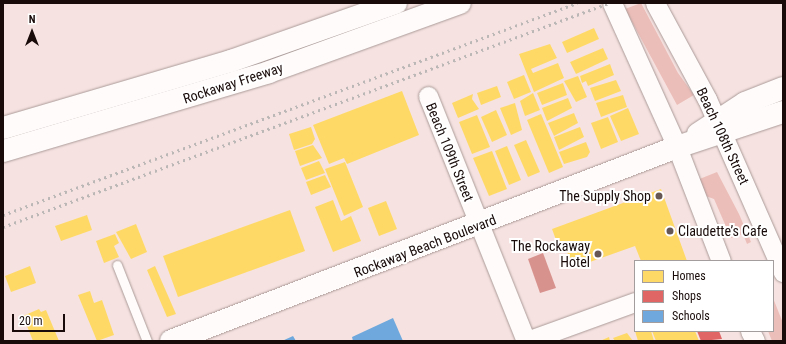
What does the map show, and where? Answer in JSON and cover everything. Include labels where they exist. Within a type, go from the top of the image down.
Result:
[{"type":"street","name":"Rockaway Freeway","points":[[3,128],[231,61],[396,3]]},
{"type":"street","name":"Rockaway Freeway","points":[[3,151],[269,72],[460,3]]},
{"type":"street","points":[[612,3],[677,148],[721,260]]},
{"type":"street","name":"Beach 108th Street","points":[[655,3],[719,128],[776,264]]},
{"type":"street","name":"Rockaway Beach Boulevard","points":[[719,128],[745,103],[783,88]]},
{"type":"street","name":"Beach 109th Street","points":[[428,96],[526,341]]},
{"type":"street","name":"Rockaway Beach Boulevard","points":[[171,341],[200,336],[677,148],[719,128],[783,112]]},
{"type":"street","points":[[526,341],[634,302]]},
{"type":"street","points":[[750,332],[755,341]]},
{"type":"lane","points":[[117,265],[147,341]]},
{"type":"shaded area","points":[[641,3],[678,73],[694,95],[677,105],[625,9]]},
{"type":"shaded area","points":[[717,172],[739,214],[751,242],[747,244],[743,234],[731,238],[714,199],[703,195],[697,180]]},
{"type":"shaded area","points":[[543,253],[556,288],[540,293],[528,259]]},
{"type":"shaded area","points":[[774,300],[783,323],[783,341],[772,341],[768,332],[774,332]]},
{"type":"building: Homes","points":[[594,28],[599,39],[567,53],[562,42]]},
{"type":"building: Homes","points":[[550,44],[557,58],[531,69],[533,73],[558,63],[564,78],[534,92],[519,54]]},
{"type":"building: Homes","points":[[603,48],[608,59],[576,74],[570,62]]},
{"type":"building: Homes","points":[[610,64],[614,75],[588,86],[586,81],[582,83],[580,76]]},
{"type":"building: Homes","points":[[524,75],[531,92],[514,99],[507,82]]},
{"type":"building: Homes","points":[[578,76],[587,97],[576,102],[564,81]]},
{"type":"building: Homes","points":[[616,80],[621,91],[595,101],[590,88]]},
{"type":"building: Homes","points":[[563,83],[567,95],[542,105],[537,93]]},
{"type":"building: Homes","points":[[497,86],[501,97],[481,105],[477,93]]},
{"type":"building: Homes","points":[[402,91],[419,135],[347,164],[344,158],[329,164],[313,125]]},
{"type":"building: Homes","points":[[533,93],[540,110],[525,116],[520,101]]},
{"type":"building: Homes","points":[[473,94],[472,99],[479,109],[458,118],[452,103]]},
{"type":"building: Homes","points":[[623,95],[627,107],[601,117],[596,103]]},
{"type":"building: Homes","points":[[568,98],[572,108],[547,121],[542,108]]},
{"type":"building: Homes","points":[[515,103],[522,130],[511,135],[500,108]]},
{"type":"building: Homes","points":[[628,108],[639,134],[621,141],[610,116]]},
{"type":"building: Homes","points":[[496,110],[507,135],[492,142],[481,117]]},
{"type":"building: Homes","points":[[574,113],[578,123],[554,136],[548,123]]},
{"type":"building: Homes","points":[[541,114],[563,167],[549,173],[527,120]]},
{"type":"building: Homes","points":[[477,115],[490,147],[472,154],[459,122]]},
{"type":"building: Homes","points":[[608,117],[618,142],[601,149],[591,123]]},
{"type":"building: Homes","points":[[311,127],[315,139],[312,144],[294,150],[289,134]]},
{"type":"building: Homes","points":[[580,127],[584,137],[559,150],[554,137]]},
{"type":"building: Homes","points":[[526,140],[540,172],[528,177],[514,145]]},
{"type":"building: Homes","points":[[586,142],[590,152],[587,157],[564,164],[559,152]]},
{"type":"building: Homes","points":[[313,145],[322,158],[300,166],[295,151]]},
{"type":"building: Homes","points":[[507,146],[521,180],[509,185],[495,151]]},
{"type":"building: Homes","points":[[492,151],[507,189],[489,196],[473,158]]},
{"type":"building: Homes","points":[[319,161],[325,173],[306,180],[301,168]]},
{"type":"building: Homes","points":[[345,162],[363,207],[344,216],[325,169]]},
{"type":"building: Homes","points":[[325,175],[331,187],[311,195],[306,182]]},
{"type":"building: Homes","points":[[661,189],[687,260],[641,260],[635,246],[573,268],[565,246],[559,248],[552,229]]},
{"type":"building: Homes","points":[[333,200],[341,221],[351,216],[361,241],[333,252],[315,207]]},
{"type":"building: Homes","points":[[386,201],[397,229],[379,236],[368,208]]},
{"type":"building: Homes","points":[[290,210],[305,251],[178,297],[163,256]]},
{"type":"building: Homes","points":[[87,215],[92,230],[61,241],[55,226]]},
{"type":"building: Homes","points":[[136,224],[147,252],[131,259],[116,232]]},
{"type":"building: Homes","points":[[115,234],[119,243],[114,246],[119,257],[104,263],[96,241]]},
{"type":"building: Homes","points":[[30,266],[36,283],[11,292],[5,276]]},
{"type":"building: Homes","points":[[155,266],[176,314],[167,317],[147,270]]},
{"type":"building: Homes","points":[[90,291],[94,303],[102,300],[114,335],[97,341],[78,295]]},
{"type":"building: Homes","points":[[39,309],[41,312],[46,310],[59,341],[33,341],[23,316]]},
{"type":"building: Homes","points":[[635,332],[651,332],[654,341],[638,341]]},
{"type":"building: Homes","points":[[652,332],[695,332],[699,341],[656,341]]},
{"type":"building: Homes","points":[[627,333],[633,341],[615,341],[613,338]]},
{"type":"building: Homes","points":[[609,337],[610,341],[600,341]]},
{"type":"building: Shops","points":[[697,332],[719,332],[722,339],[701,341]]},
{"type":"building: Schools","points":[[393,318],[403,341],[353,341],[352,337]]},
{"type":"building: Schools","points":[[293,336],[296,341],[282,341]]},
{"type":"railway","points":[[3,215],[577,3]]},
{"type":"railway","points":[[3,227],[609,3]]},
{"type":"place","name":"The Supply Shop","points":[[659,196]]},
{"type":"place","name":"Claudette’s Cafe","points":[[670,231]]},
{"type":"place","name":"The Rockaway Hotel","points":[[598,254]]}]
